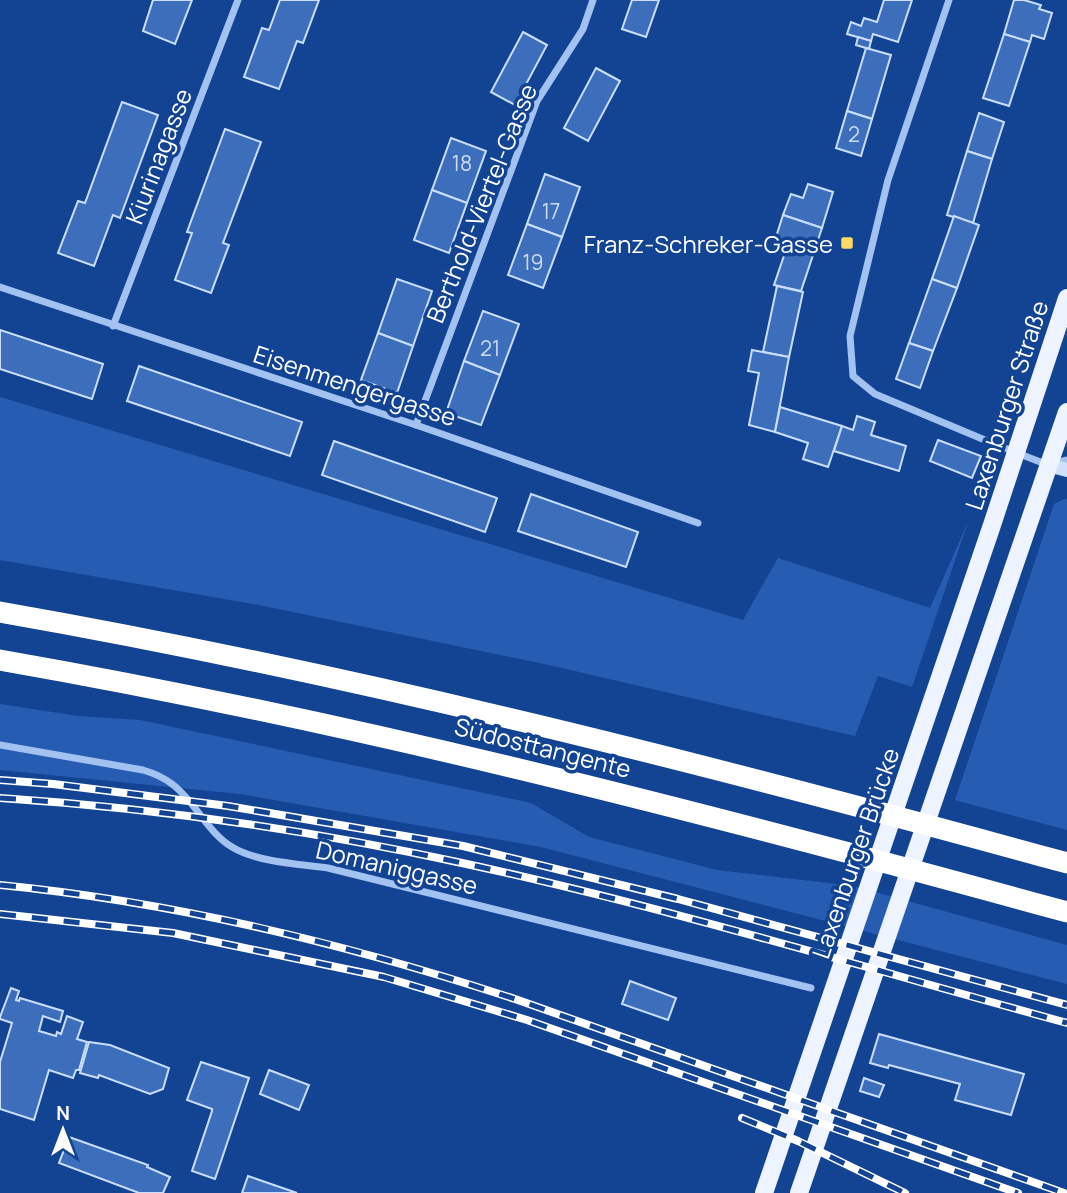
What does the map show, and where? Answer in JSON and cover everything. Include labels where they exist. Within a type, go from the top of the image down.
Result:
[{"type":"highway","name":"Südosttangente","points":[[0,612],[232,655],[457,705],[694,762],[1067,863]]},
{"type":"highway","name":"Südosttangente","points":[[0,660],[225,702],[446,751],[684,808],[1067,912]]},
{"type":"main road","name":"Laxenburger Straße","points":[[991,528],[1067,298]]},
{"type":"main road","points":[[799,1193],[1067,412]]},
{"type":"main road","name":"Laxenburger Brücke","points":[[764,1193],[991,528]]},
{"type":"street","name":"Kiurinagasse","points":[[113,326],[239,0]]},
{"type":"street","name":"Berthold-Viertel-Gasse","points":[[416,425],[537,101],[583,29],[593,0]]},
{"type":"street","points":[[949,0],[888,180],[850,336],[853,376],[875,394],[1067,470]]},
{"type":"street","name":"Eisenmengergasse","points":[[0,287],[416,425],[698,523]]},
{"type":"street","points":[[1048,464],[1067,460]]},
{"type":"street","name":"Domaniggasse","points":[[0,745],[143,770],[160,776],[174,785],[219,837],[233,848],[250,855],[328,868],[811,988]]},
{"type":"shaded area","points":[[0,397],[743,620],[778,558],[930,608],[968,522],[912,687],[878,676],[855,736],[549,665],[259,605],[0,560]]},
{"type":"shaded area","points":[[1067,499],[1067,830],[955,800],[1054,504]]},
{"type":"shaded area","points":[[0,704],[78,716],[140,720],[531,803],[589,837],[717,870],[853,886],[1067,945],[1067,984],[541,847],[240,794],[0,770]]},
{"type":"building","points":[[153,0],[192,0],[175,44],[143,31]]},
{"type":"building","points":[[280,0],[319,0],[303,43],[297,41],[279,89],[244,77],[262,28],[269,30]]},
{"type":"building","points":[[632,0],[659,0],[646,37],[622,29]]},
{"type":"building","points":[[884,0],[912,0],[898,42],[873,34],[871,41],[847,34],[851,22],[861,26],[864,18],[877,22]]},
{"type":"building","points":[[1014,0],[1041,5],[1039,9],[1052,13],[1044,39],[1032,35],[1030,42],[1004,34]]},
{"type":"building","points":[[523,32],[547,45],[515,105],[491,92]]},
{"type":"building","points":[[1004,34],[1030,42],[1009,106],[983,98]]},
{"type":"building","points":[[858,37],[871,41],[869,49],[856,45]]},
{"type":"building","points":[[866,48],[891,55],[872,119],[847,111]]},
{"type":"building","points":[[596,68],[620,81],[588,141],[564,128]]},
{"type":"building","points":[[122,102],[158,115],[120,218],[113,215],[94,266],[58,253],[78,201],[85,203]]},
{"type":"building","points":[[847,111],[872,119],[861,156],[836,148]]},
{"type":"building","points":[[979,113],[1004,122],[992,159],[967,151]]},
{"type":"building","points":[[225,129],[261,142],[223,243],[229,245],[211,293],[175,280],[192,233],[187,232]]},
{"type":"building","points":[[451,138],[486,151],[467,203],[432,190]]},
{"type":"building","points":[[967,151],[992,159],[973,223],[947,215]]},
{"type":"building","points":[[545,174],[580,187],[562,237],[527,224]]},
{"type":"building","points":[[808,184],[833,192],[822,228],[783,215],[791,194],[803,198]]},
{"type":"building","points":[[432,190],[467,203],[449,253],[414,240]]},
{"type":"building","points":[[783,215],[822,228],[801,291],[774,285],[789,241],[776,237]]},
{"type":"building","points":[[954,216],[979,225],[957,288],[932,279]]},
{"type":"building","points":[[527,224],[562,237],[543,288],[508,275]]},
{"type":"building","points":[[397,279],[432,291],[413,346],[378,333]]},
{"type":"building","points":[[932,279],[957,288],[933,351],[909,343]]},
{"type":"building","points":[[777,286],[803,292],[789,357],[763,352]]},
{"type":"building","points":[[483,311],[519,324],[500,375],[464,361]]},
{"type":"building","points":[[0,330],[103,364],[92,399],[0,369]]},
{"type":"building","points":[[378,333],[413,346],[397,393],[361,380]]},
{"type":"building","points":[[909,343],[933,351],[920,388],[896,379]]},
{"type":"building","points":[[752,350],[789,357],[775,432],[749,425],[759,373],[748,371]]},
{"type":"building","points":[[464,361],[500,375],[481,425],[446,413]]},
{"type":"building","points":[[139,366],[302,422],[290,456],[127,401]]},
{"type":"building","points":[[780,407],[842,426],[828,467],[803,459],[808,443],[775,432]]},
{"type":"building","points":[[857,416],[875,422],[871,435],[906,446],[899,471],[834,451],[842,426],[853,430]]},
{"type":"building","points":[[938,440],[981,456],[972,478],[930,461]]},
{"type":"building","points":[[334,441],[497,498],[485,532],[322,475]]},
{"type":"building","points":[[531,494],[638,532],[626,567],[518,531]]},
{"type":"building","points":[[630,981],[676,998],[668,1020],[622,1004]]},
{"type":"building","points":[[11,988],[19,991],[16,1000],[19,1001],[20,998],[63,1011],[60,1022],[43,1016],[39,1031],[56,1036],[57,1032],[61,1034],[67,1016],[83,1022],[77,1039],[87,1042],[79,1070],[76,1070],[73,1078],[49,1070],[34,1120],[0,1109],[0,1062],[12,1023],[0,1017]]},
{"type":"building","points":[[879,1034],[1024,1074],[1011,1115],[955,1100],[960,1084],[889,1065],[888,1068],[870,1063]]},
{"type":"building","points":[[89,1042],[110,1045],[169,1068],[163,1089],[150,1094],[99,1075],[98,1078],[80,1073]]},
{"type":"building","points":[[201,1062],[249,1078],[215,1179],[192,1171],[212,1111],[187,1100]]},
{"type":"building","points":[[269,1070],[309,1085],[299,1110],[260,1094]]},
{"type":"building","points":[[864,1078],[884,1085],[879,1097],[860,1091]]},
{"type":"building","points":[[69,1137],[148,1165],[147,1167],[170,1177],[163,1193],[139,1193],[59,1163]]},
{"type":"building","points":[[248,1176],[297,1193],[242,1193]]},
{"type":"railway","points":[[0,780],[228,806],[463,846],[678,899],[1067,1005]]},
{"type":"railway","points":[[0,798],[232,822],[347,840],[462,863],[690,918],[1067,1023]]},
{"type":"railway","points":[[0,885],[131,902],[196,914],[388,960],[515,999],[1064,1193]]},
{"type":"railway","points":[[0,914],[173,933],[384,977],[527,1020],[1018,1193]]},
{"type":"railway","points":[[742,1118],[798,1141],[905,1193]]},
{"type":"place","name":"Franz-Schreker-Gasse","points":[[847,243]]}]
